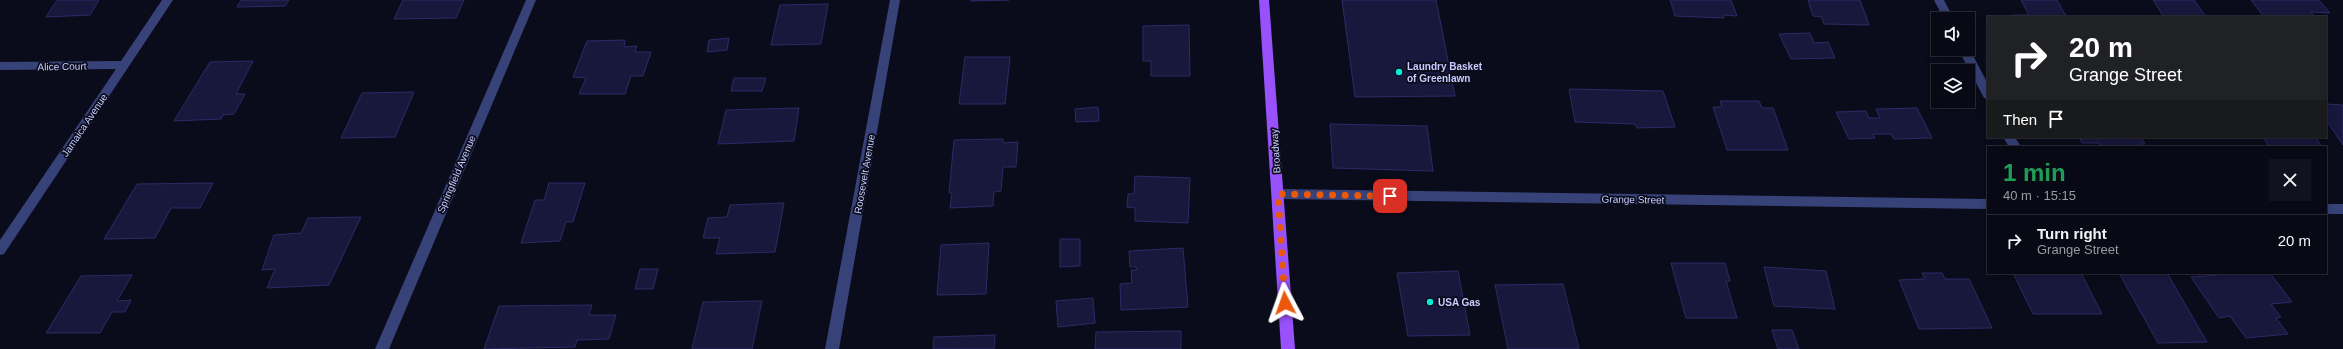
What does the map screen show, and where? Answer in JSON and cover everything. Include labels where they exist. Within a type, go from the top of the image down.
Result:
[{"type":"main road","name":"Broadway","points":[[1264,0],[1288,349]]},
{"type":"street","name":"Jamaica Avenue","points":[[0,250],[168,0]]},
{"type":"street","name":"Springfield Avenue","points":[[382,349],[531,0]]},
{"type":"street","name":"Roosevelt Avenue","points":[[832,349],[895,0]]},
{"type":"street","points":[[1939,0],[1945,12]]},
{"type":"street","points":[[1968,56],[1987,93]]},
{"type":"street","name":"Alice Court","points":[[0,66],[124,65]]},
{"type":"street","name":"Grange Street","points":[[1278,194],[1987,204]]},
{"type":"street","points":[[2327,209],[2343,209]]},
{"type":"building","points":[[57,0],[99,0],[90,15],[46,17]]},
{"type":"building","points":[[241,0],[289,0],[285,6],[237,7]]},
{"type":"building","points":[[403,0],[464,0],[456,18],[394,19]]},
{"type":"building","points":[[971,0],[1009,0],[971,1]]},
{"type":"building","points":[[1342,0],[1436,0],[1455,96],[1355,97]]},
{"type":"building","points":[[1670,0],[1731,0],[1737,16],[1723,15],[1724,18],[1675,16]]},
{"type":"building","points":[[1808,0],[1860,0],[1869,25],[1824,24],[1822,17],[1813,16]]},
{"type":"building","points":[[2021,0],[2057,0],[2066,16],[2013,15],[2029,15]]},
{"type":"building","points":[[2153,0],[2194,0],[2205,16],[2163,16]]},
{"type":"building","points":[[2251,0],[2319,0],[2330,13],[2311,12],[2313,16],[2263,16]]},
{"type":"building","points":[[828,4],[821,44],[771,45],[780,5]]},
{"type":"building","points":[[1189,25],[1190,76],[1151,76],[1151,61],[1143,61],[1143,26]]},
{"type":"building","points":[[1810,33],[1814,43],[1828,42],[1835,58],[1791,59],[1779,34]]},
{"type":"building","points":[[729,38],[727,50],[707,52],[709,40]]},
{"type":"building","points":[[625,40],[624,47],[637,46],[635,52],[651,52],[643,76],[631,76],[625,94],[579,94],[586,78],[573,77],[587,41]]},
{"type":"building","points":[[965,57],[1010,57],[1005,104],[959,104]]},
{"type":"building","points":[[253,61],[236,94],[245,94],[234,114],[223,115],[221,119],[174,121],[210,62]]},
{"type":"building","points":[[734,78],[766,78],[762,91],[731,91]]},
{"type":"building","points":[[1569,89],[1663,91],[1675,127],[1637,128],[1635,124],[1575,122]]},
{"type":"building","points":[[414,92],[395,137],[341,138],[362,93]]},
{"type":"building","points":[[1720,101],[1759,101],[1762,108],[1773,108],[1788,150],[1727,150],[1713,107],[1722,107]]},
{"type":"building","points":[[2327,104],[2343,105],[2343,145],[2327,121]]},
{"type":"building","points":[[1098,107],[1099,121],[1076,122],[1075,109]]},
{"type":"building","points":[[799,108],[794,141],[718,144],[726,110]]},
{"type":"building","points":[[1917,108],[1932,138],[1894,139],[1891,134],[1873,134],[1875,138],[1849,139],[1836,112],[1866,111],[1869,118],[1880,118],[1876,109]]},
{"type":"building","points":[[1330,124],[1427,126],[1433,171],[1333,168]]},
{"type":"building","points":[[2080,138],[2142,138],[2145,144],[2140,144],[2141,146],[2100,146],[2099,143],[2082,143]]},
{"type":"building","points":[[2264,138],[2316,138],[2321,146],[2268,146]]},
{"type":"building","points":[[1003,139],[1003,143],[1018,142],[1016,167],[1003,167],[1001,191],[994,192],[993,206],[950,208],[952,193],[949,193],[954,140]]},
{"type":"building","points":[[1135,176],[1190,178],[1188,223],[1135,221],[1135,208],[1127,207],[1128,194],[1134,194]]},
{"type":"building","points":[[213,183],[200,208],[171,208],[155,238],[104,239],[137,184]]},
{"type":"building","points":[[549,183],[585,183],[573,222],[566,222],[560,241],[521,243],[535,200],[544,200]]},
{"type":"building","points":[[784,203],[775,252],[716,254],[720,238],[703,238],[708,218],[727,217],[730,205]]},
{"type":"building","points":[[361,217],[329,285],[267,288],[275,269],[262,270],[274,235],[301,233],[308,218]]},
{"type":"building","points":[[1060,239],[1080,239],[1080,266],[1060,267]]},
{"type":"building","points":[[989,243],[986,294],[937,295],[941,245]]},
{"type":"building","points":[[1183,248],[1188,307],[1121,310],[1120,284],[1132,283],[1131,270],[1137,270],[1136,267],[1130,267],[1129,251]]},
{"type":"building","points":[[1671,263],[1725,263],[1730,281],[1726,281],[1737,318],[1686,318]]},
{"type":"building","points":[[1764,267],[1826,271],[1835,309],[1774,306]]},
{"type":"building","points":[[640,269],[658,269],[653,289],[635,289]]},
{"type":"building","points":[[1458,271],[1470,335],[1408,336],[1397,273]]},
{"type":"building","points":[[1922,273],[1942,273],[1945,279],[1969,279],[1992,328],[1919,329],[1899,280],[1925,279]]},
{"type":"building","points":[[2013,274],[2082,274],[2102,314],[2033,314]]},
{"type":"building","points":[[2120,274],[2168,274],[2207,342],[2158,343]]},
{"type":"building","points":[[2229,274],[2271,274],[2292,302],[2271,304],[2281,317],[2276,318],[2288,334],[2246,338],[2230,316],[2219,318],[2191,277]]},
{"type":"building","points":[[132,275],[117,301],[131,300],[125,312],[112,312],[100,333],[46,333],[81,276]]},
{"type":"building","points":[[1563,284],[1579,349],[1508,349],[1495,285]]},
{"type":"building","points":[[1093,298],[1095,323],[1058,327],[1056,301]]},
{"type":"building","points":[[762,301],[752,349],[692,349],[703,302]]},
{"type":"building","points":[[592,305],[589,315],[616,315],[609,339],[577,340],[575,347],[484,349],[499,306]]},
{"type":"building","points":[[1772,330],[1792,330],[1799,349],[1778,349]]},
{"type":"building","points":[[1181,331],[1181,349],[1095,349],[1096,332]]},
{"type":"building","points":[[995,335],[994,349],[933,349],[934,337]]},
{"type":"place","name":"Laundry Basket of Greenlawn","points":[[1399,72]]},
{"type":"place","name":"USA Gas","points":[[1430,302]]},
{"type":"route","points":[[1285,303],[1278,194],[1390,196]]}]
